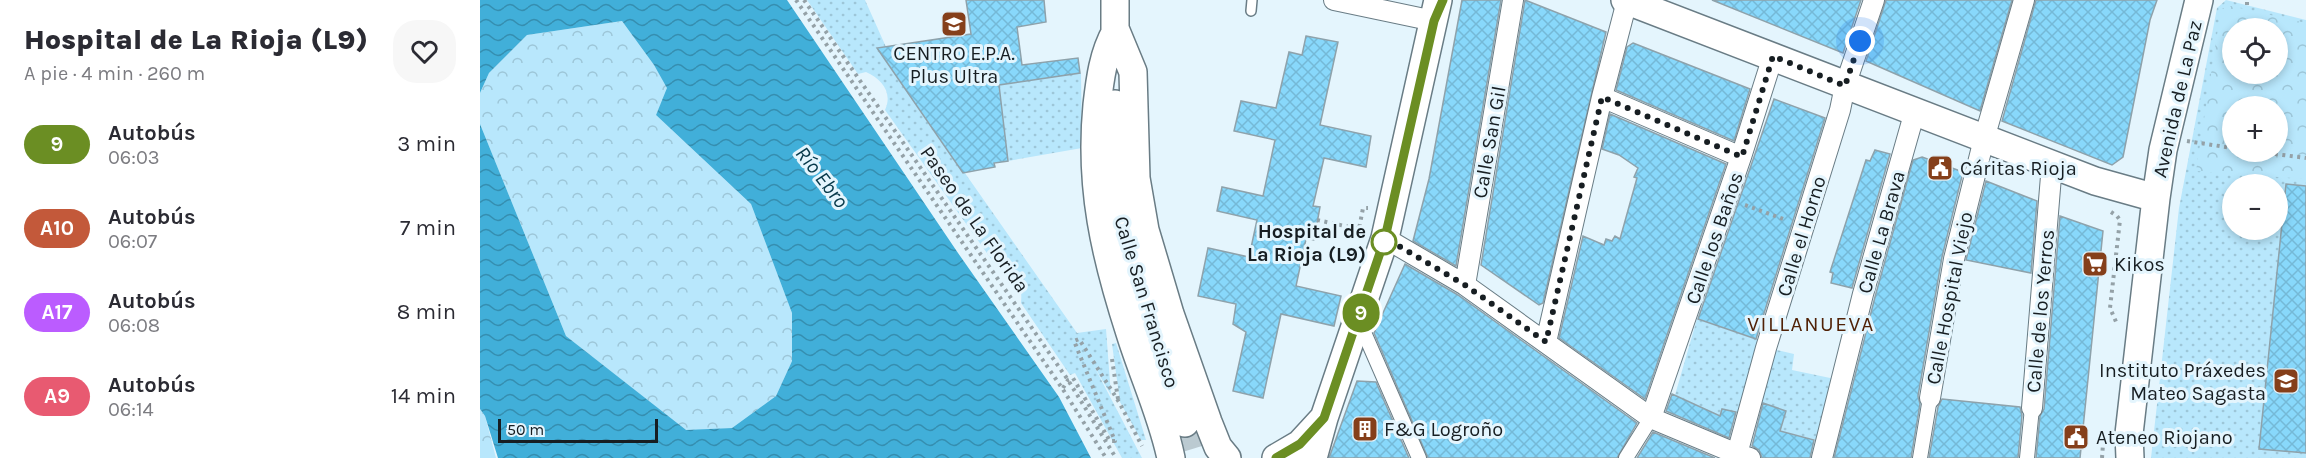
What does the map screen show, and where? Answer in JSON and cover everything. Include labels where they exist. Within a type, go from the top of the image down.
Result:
[{"type":"main road","name":"Calle San Francisco","points":[[1115,0],[1115,165],[1119,211],[1139,286],[1185,423]]},
{"type":"main road","name":"Avenida de La Paz","points":[[2130,458],[2129,434],[2163,150],[2199,0]]},
{"type":"main road","points":[[1626,1],[2113,187],[2156,198]]},
{"type":"main road","points":[[1312,458],[1385,238],[1438,7]]},
{"type":"main road","points":[[1116,31],[1107,47],[1103,61],[1095,126],[1095,177],[1100,225],[1130,332],[1161,419],[1158,455]]},
{"type":"main road","points":[[1116,31],[1133,72],[1136,178],[1145,230],[1173,323],[1204,412],[1218,447],[1227,458]]},
{"type":"main road","points":[[1276,458],[1300,444],[1324,418]]},
{"type":"street","points":[[1334,0],[1438,7]]},
{"type":"street","name":"Calle San Gil","points":[[1465,285],[1513,0]]},
{"type":"street","name":"Calle el Horno","points":[[1743,456],[1766,348],[1840,110],[1845,86],[1874,0]]},
{"type":"street","name":"Calle Hospital Viejo","points":[[1920,458],[1954,260],[1984,139],[2024,0]]},
{"type":"street","points":[[1546,342],[1626,1]]},
{"type":"street","name":"Calle los Baños","points":[[1651,418],[1742,157],[1773,56]]},
{"type":"street","points":[[1602,97],[1742,157]]},
{"type":"street","name":"Calle La Brava","points":[[1822,458],[1863,294],[1916,111]]},
{"type":"street","name":"Calle de los Yerros","points":[[2027,458],[2052,164]]},
{"type":"street","points":[[1385,238],[1465,285],[1651,418],[1743,456]]},
{"type":"street","points":[[1359,321],[1419,458]]},
{"type":"street","points":[[1626,458],[1651,418]]},
{"type":"lane","points":[[1251,11],[1252,0]]},
{"type":"path","name":"Paseo de La Florida","points":[[796,0],[1062,388],[1106,458]]},
{"type":"path","name":"Paseo de La Florida","points":[[804,0],[1068,380],[1116,458]]},
{"type":"path","points":[[2184,141],[2222,147]]},
{"type":"path","points":[[2288,156],[2306,158]]},
{"type":"path","points":[[1727,199],[1804,227]]},
{"type":"path","points":[[1317,220],[1359,229],[1363,208],[1391,212]]},
{"type":"path","points":[[1062,388],[1068,380],[1073,378],[1110,441],[1115,441],[1074,341],[1079,339],[1119,402],[1158,455]]},
{"type":"green space","points":[[807,0],[865,0],[886,47],[878,49],[1077,333],[1106,329],[1111,395],[1094,366],[1142,458],[1122,458],[1075,373],[1070,375],[1021,303],[1021,288],[1016,277],[1007,269],[994,263],[885,110],[888,98],[884,87],[877,78],[866,72],[858,74]]},
{"type":"green space","points":[[2226,0],[2306,20],[2306,458],[2151,458],[2179,208],[2217,8]]},
{"type":"green space","points":[[2231,6],[2284,18],[2222,18],[2222,84],[2288,84],[2288,19],[2306,23],[2306,179],[2288,178],[2288,174],[2196,171],[2221,9]]},
{"type":"green space","points":[[622,21],[668,88],[656,115],[751,204],[792,313],[792,361],[776,396],[732,428],[686,431],[566,336],[480,124],[480,93],[489,73],[527,35]]},
{"type":"green space","points":[[1081,73],[1082,148],[1008,161],[999,85]]},
{"type":"green space","points":[[1697,319],[1761,341],[1743,414],[1722,409],[1719,421],[1705,409],[1675,395]]},
{"type":"green space","points":[[1116,343],[1146,440],[1141,440],[1120,402],[1112,344]]},
{"type":"green space","points":[[1772,349],[1794,354],[1792,370],[1835,379],[1821,441],[1780,431],[1786,411],[1756,401]]},
{"type":"green space","points":[[480,409],[485,416],[496,458],[480,458]]},
{"type":"water","name":"Río Ebro","points":[[480,0],[787,0],[958,253],[1059,397],[1091,458],[498,458],[485,416],[480,409],[480,124],[566,336],[686,430],[732,428],[776,396],[792,361],[792,313],[751,204],[656,115],[667,88],[654,65],[622,21],[527,35],[489,73],[480,93]]},
{"type":"building","points":[[966,0],[1044,0],[1046,22],[1017,27],[1022,65],[1078,58],[1080,73],[999,85],[1008,161],[994,163],[995,167],[963,173],[877,48],[971,34]]},
{"type":"building","points":[[1462,0],[1501,0],[1456,266],[1413,241],[1429,179]]},
{"type":"building","points":[[1525,0],[1606,32],[1543,303],[1539,305],[1481,265]]},
{"type":"building","points":[[1712,0],[1861,0],[1843,53]]},
{"type":"building","points":[[1886,0],[2012,0],[1980,111],[1866,61]]},
{"type":"building","points":[[2036,0],[2157,0],[2150,20],[2123,157],[2112,165],[2002,121]]},
{"type":"building","points":[[1306,36],[1338,42],[1320,125],[1371,136],[1366,167],[1324,158],[1313,206],[1320,207],[1314,240],[1306,239],[1296,286],[1341,296],[1334,326],[1281,314],[1263,398],[1233,391],[1246,332],[1233,324],[1236,304],[1198,296],[1208,248],[1249,257],[1257,220],[1217,211],[1222,187],[1263,196],[1275,140],[1234,131],[1241,101],[1276,108],[1289,52],[1302,55]]},
{"type":"building","points":[[1633,43],[1750,89],[1734,141],[1616,90],[1627,47]]},
{"type":"building","points":[[1774,99],[1825,118],[1756,339],[1698,319]]},
{"type":"building","points":[[1610,114],[1726,164],[1645,399],[1559,338],[1583,236],[1604,245],[1606,239],[1612,241],[1615,236],[1620,239],[1637,178],[1634,177],[1638,168],[1619,155],[1602,149]]},
{"type":"building","points":[[1875,150],[1890,154],[1852,288],[1831,283],[1833,273],[1830,272],[1866,160],[1870,161]]},
{"type":"building","points":[[1922,157],[1963,172],[1942,257],[1918,396],[1920,404],[1911,458],[1834,458],[1913,160]]},
{"type":"building","points":[[1986,181],[2037,201],[2031,273],[1966,260]]},
{"type":"building","name":"Instituto Práxedes Mateo Sagasta","points":[[2288,184],[2306,186],[2306,453],[2259,449],[2280,240],[2288,240]]},
{"type":"building","points":[[2060,216],[2103,231],[2080,458],[2036,458],[2040,416],[2044,409]]},
{"type":"building","points":[[1405,264],[1458,295],[1637,423],[1617,458],[1428,458],[1374,333]]},
{"type":"building","name":"F&G Logroño","points":[[1357,381],[1376,382],[1409,458],[1329,458]]},
{"type":"building","points":[[1672,394],[1720,416],[1722,409],[1736,412],[1729,438],[1666,411]]},
{"type":"building","points":[[1942,399],[2020,407],[2022,415],[2018,458],[1929,458],[1938,407]]},
{"type":"building","points":[[1763,403],[1786,411],[1780,431],[1814,440],[1810,458],[1762,458],[1759,450],[1752,446]]},
{"type":"building","points":[[1653,432],[1715,458],[1637,458]]},
{"type":"tunnel","points":[[1185,423],[1196,458]]},
{"type":"bus line","name":"9","points":[[1276,458],[1300,444],[1324,418],[1359,321],[1385,238],[1434,21],[1443,0]]},
{"type":"place","name":"CENTRO E.P.A. Plus Ultra","points":[[954,24]]},
{"type":"place","name":"Cáritas Rioja","points":[[1940,168]]},
{"type":"place","name":"Hospital de La Rioja (L9)","points":[[1384,242]]},
{"type":"place","name":"Kikos","points":[[2095,264]]},
{"type":"place","name":"Instituto Práxedes Mateo Sagasta","points":[[2286,381]]},
{"type":"place","name":"F&G Logroño","points":[[1365,429]]},
{"type":"place","name":"Ateneo Riojano","points":[[2076,437]]},
{"type":"district","name":"VILLANUEVA","points":[[1811,324]]},
{"type":"route","points":[[1384,242],[1385,238],[1465,285],[1546,342],[1602,97],[1742,157],[1773,56],[1845,86],[1860,41]]}]
